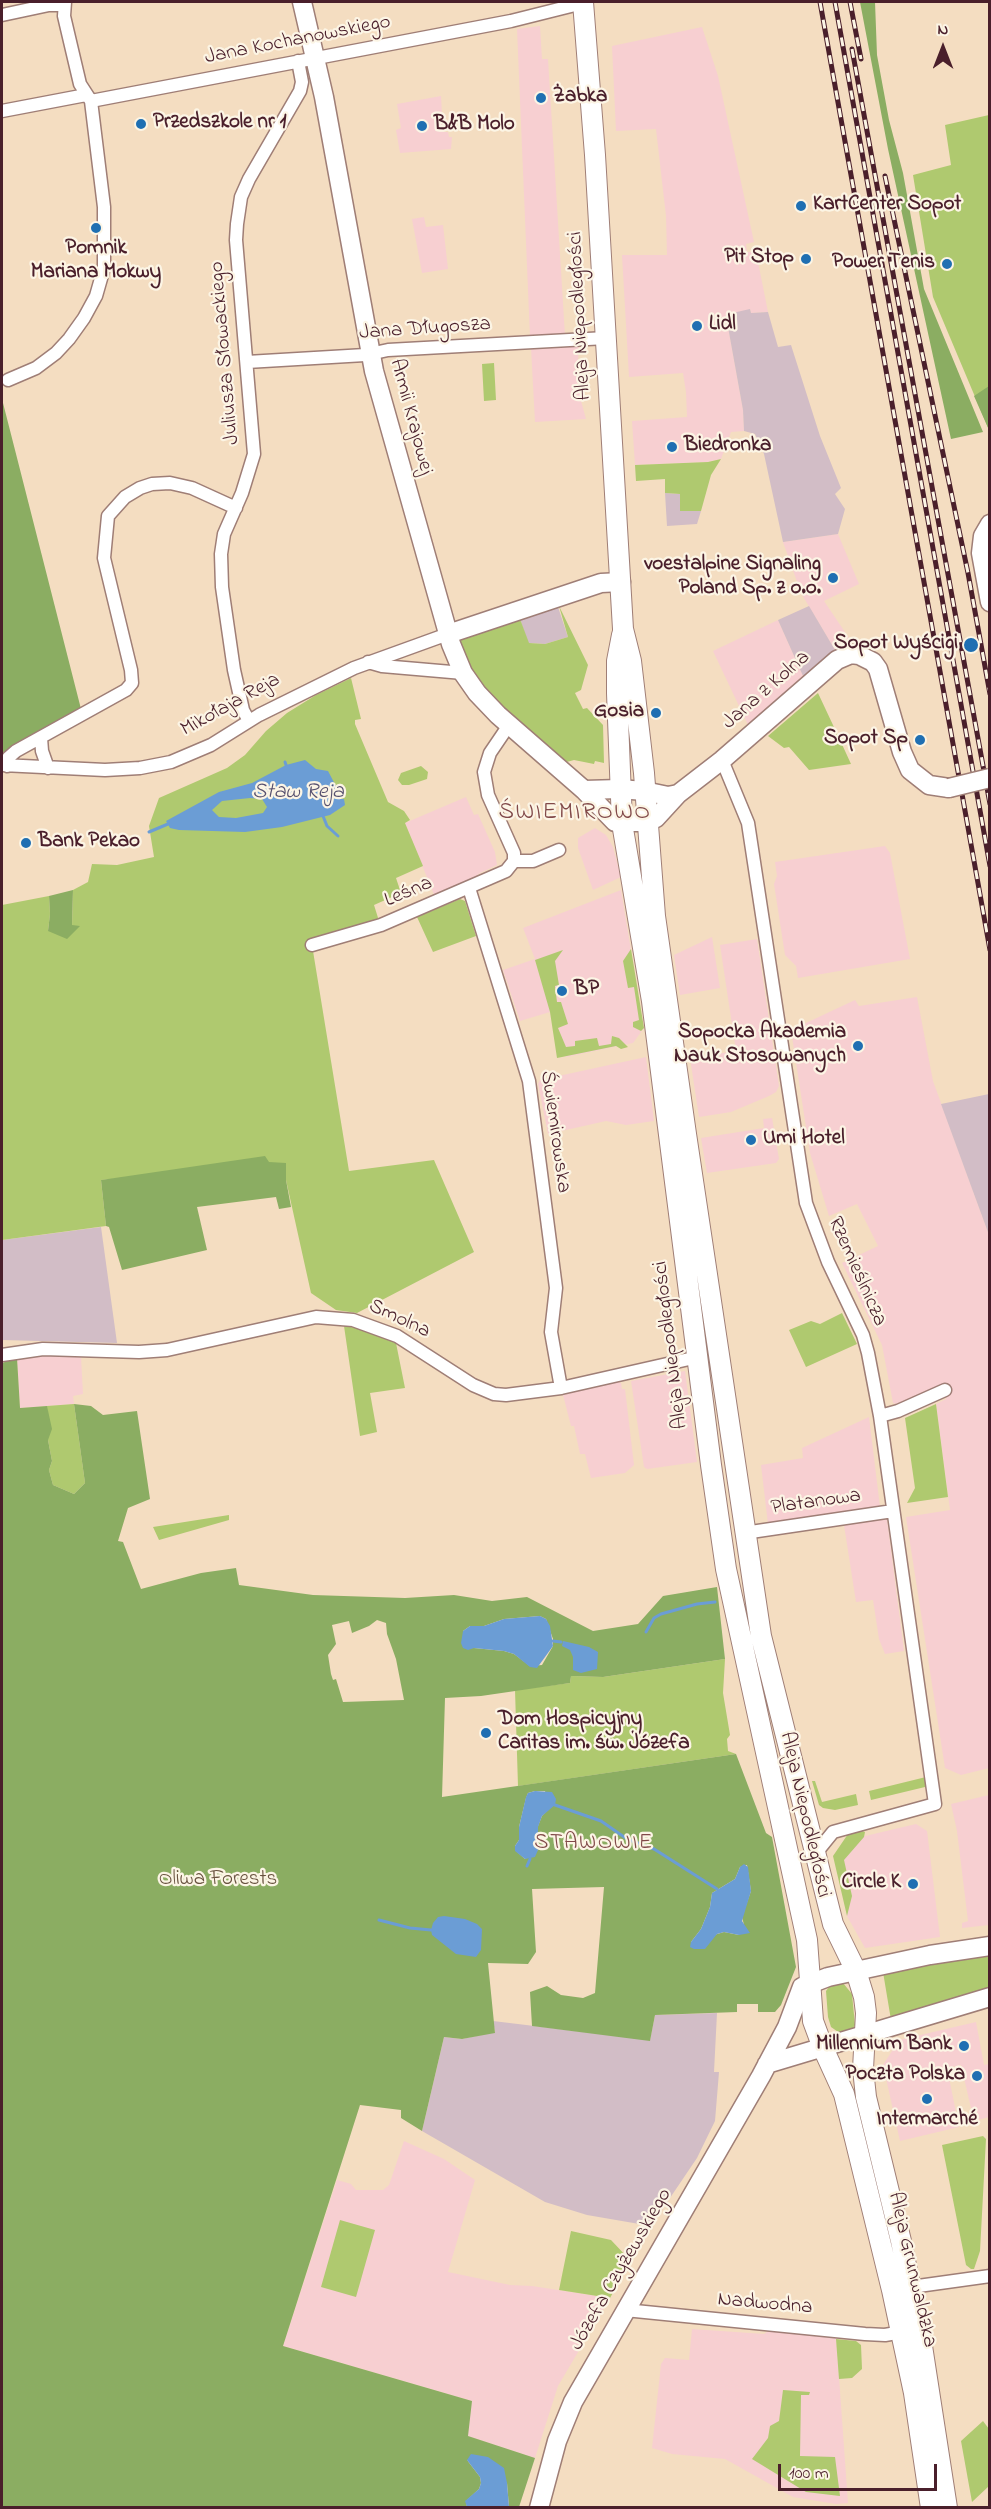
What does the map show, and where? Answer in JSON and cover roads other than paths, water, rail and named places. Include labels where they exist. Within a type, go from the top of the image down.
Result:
[{"type":"main road","name":"Aleja Niepodległości","points":[[585,2],[623,629],[631,661],[655,916],[663,976],[744,1533],[767,1665],[833,1923],[853,1966]]},
{"type":"main road","name":"Aleja Niepodległości","points":[[623,629],[616,661],[622,823],[652,1001],[726,1569],[807,1940],[811,2009],[823,2048]]},
{"type":"main road","name":"Aleja Grunwaldzka","points":[[853,1966],[864,1997],[863,2069],[866,2097],[911,2287],[931,2392],[947,2508]]},
{"type":"main road","name":"Aleja Grunwaldzka","points":[[823,2048],[844,2094],[902,2332],[931,2508]]},
{"type":"street","name":"Armii Krajowej","points":[[302,2],[308,59],[370,354],[399,466],[448,634],[463,673],[481,698],[509,725],[584,790],[615,822],[622,823]]},
{"type":"street","name":"Jana Kochanowskiego","points":[[2,111],[308,59],[511,21],[585,2]]},
{"type":"street","points":[[2,15],[64,3],[64,16],[80,84],[88,98],[104,207],[104,268],[96,296],[84,318],[56,353],[36,368],[8,380]]},
{"type":"street","name":"Juliusza Słowackiego","points":[[249,721],[243,710],[234,670],[222,586],[220,554],[224,534],[236,508],[254,454],[236,240],[238,211],[249,179],[300,91],[308,59]]},
{"type":"street","name":"Jana Długosza","points":[[247,362],[370,354],[388,350],[606,338]]},
{"type":"street","points":[[4,765],[16,751],[126,690],[132,683],[131,670],[104,558],[108,516],[126,497],[152,484],[170,483],[192,488],[236,508]]},
{"type":"street","points":[[990,524],[983,536],[981,553],[990,602]]},
{"type":"street","name":"Mikołaja Reja","points":[[4,765],[105,770],[156,765],[198,752],[293,697],[368,662],[601,583],[621,582]]},
{"type":"street","name":"Jana z Kolna","points":[[647,822],[656,818],[678,794],[722,760],[837,660],[855,654],[866,657],[878,669],[902,752],[910,770],[929,785],[949,788],[990,778]]},
{"type":"street","points":[[368,662],[382,666],[463,673]]},
{"type":"street","points":[[509,725],[490,753],[484,772],[485,786],[514,853],[514,861]]},
{"type":"street","points":[[41,738],[42,751],[48,768]]},
{"type":"street","name":"Rzemieślnicza","points":[[722,760],[748,823],[806,1203],[828,1262],[863,1335],[868,1353],[880,1416],[935,1804],[833,1832]]},
{"type":"street","points":[[584,790],[620,789],[668,796],[678,794]]},
{"type":"street","points":[[622,823],[647,822]]},
{"type":"street","name":"Leśna","points":[[312,945],[381,925],[506,871],[514,861],[533,861],[559,850]]},
{"type":"street","name":"Świemirowska","points":[[469,888],[529,1082],[556,1288],[551,1332],[561,1388]]},
{"type":"street","name":"Smolna","points":[[2,1355],[43,1349],[139,1352],[167,1350],[305,1318],[331,1317],[366,1323],[398,1336],[473,1385],[494,1394],[506,1395],[561,1388],[698,1357]]},
{"type":"street","points":[[880,1416],[898,1411],[945,1390]]},
{"type":"street","name":"Platanowa","points":[[744,1533],[893,1511]]},
{"type":"street","points":[[810,1827],[833,1832],[816,1853]]},
{"type":"street","points":[[811,1983],[853,1966],[990,1946]]},
{"type":"street","name":"Józefa Czyżewskiego","points":[[539,2508],[557,2441],[569,2411],[767,2064],[802,1987],[811,1983]]},
{"type":"street","points":[[767,2064],[990,1996]]},
{"type":"street","name":"Aleja Grunwaldzka","points":[[911,2287],[990,2276]]},
{"type":"street","name":"Nadwodna","points":[[625,2310],[874,2335],[902,2332]]},
{"type":"water","name":"Staw Reja","points":[[305,760],[316,769],[328,771],[338,790],[334,794],[336,799],[344,799],[345,805],[330,815],[282,827],[245,832],[179,830],[170,828],[166,821],[219,792],[252,783],[286,765]],"holes":[[[262,799],[267,807],[263,813],[236,818],[219,817],[212,810],[222,801]]]},
{"type":"water","points":[[540,1616],[546,1619],[550,1626],[553,1646],[537,1668],[530,1667],[514,1654],[474,1648],[468,1650],[463,1648],[461,1643],[463,1631],[470,1626],[484,1626],[504,1619]]},
{"type":"water","points":[[563,1641],[589,1647],[598,1652],[597,1669],[581,1673],[573,1670],[573,1657],[570,1650],[562,1646]]},
{"type":"water","points":[[552,1792],[556,1799],[555,1805],[542,1816],[538,1827],[538,1850],[535,1857],[525,1859],[515,1851],[515,1846],[519,1840],[519,1827],[526,1797],[528,1793]]},
{"type":"water","points":[[744,1864],[748,1867],[751,1891],[742,1921],[750,1933],[739,1935],[724,1932],[717,1934],[705,1949],[690,1947],[710,1907],[712,1893],[735,1879],[740,1867]]},
{"type":"water","points":[[438,1917],[465,1919],[482,1929],[481,1950],[476,1957],[456,1954],[432,1935],[433,1923]]},
{"type":"water","points":[[471,2454],[488,2457],[504,2468],[509,2507],[467,2507],[465,2501],[479,2489],[481,2483],[480,2477],[467,2460]]},
{"type":"waterway","points":[[323,816],[327,826],[338,836]]},
{"type":"waterway","points":[[149,832],[168,824]]},
{"type":"waterway","points":[[646,1632],[654,1618],[661,1614],[697,1604],[715,1602]]},
{"type":"waterway","points":[[553,1641],[561,1642]]},
{"type":"waterway","points":[[555,1805],[601,1821],[627,1839],[654,1849],[717,1889]]},
{"type":"waterway","points":[[527,1866],[530,1859]]},
{"type":"waterway","points":[[379,1920],[410,1928],[431,1930]]},
{"type":"railway","points":[[820,2],[990,950]]},
{"type":"railway","points":[[835,2],[990,866]]},
{"type":"railway","points":[[850,2],[861,59]]},
{"type":"railway","points":[[852,49],[990,804]]},
{"type":"railway","points":[[885,176],[968,573],[990,694]]},
{"type":"place","name":"Żabka","points":[[541,98]]},
{"type":"place","name":"Przedszkole nr 1","points":[[141,124]]},
{"type":"place","name":"B&B Molo","points":[[422,126]]},
{"type":"place","name":"KartCenter Sopot","points":[[801,206]]},
{"type":"place","name":"Pomnik Mariana Mokwy","points":[[96,228]]},
{"type":"place","name":"Pit Stop","points":[[806,259]]},
{"type":"place","name":"Power Tenis","points":[[947,264]]},
{"type":"place","name":"Lidl","points":[[697,326]]},
{"type":"place","name":"Biedronka","points":[[672,447]]},
{"type":"place","name":"voestalpine Signaling Poland Sp. z o.o.","points":[[833,578]]},
{"type":"place","name":"Sopot Wyścigi","points":[[971,645]]},
{"type":"place","name":"Gosia","points":[[656,713]]},
{"type":"place","name":"Sopot Sp","points":[[920,740]]},
{"type":"place","name":"Bank Pekao","points":[[26,843]]},
{"type":"place","name":"BP","points":[[562,991]]},
{"type":"place","name":"Sopocka Akademia Nauk Stosowanych","points":[[858,1046]]},
{"type":"place","name":"Umi Hotel","points":[[751,1140]]},
{"type":"place","name":"Dom Hospicyjny Caritas im. św. Józefa","points":[[486,1733]]},
{"type":"place","name":"Circle K","points":[[913,1884]]},
{"type":"place","name":"Millennium Bank","points":[[964,2046]]},
{"type":"place","name":"Poczta Polska","points":[[977,2076]]},
{"type":"place","name":"Intermarché","points":[[927,2099]]},
{"type":"district","name":"ŚWIEMIROWO","points":[[575,814]]},
{"type":"district","name":"STAWOWIE","points":[[594,1844]]},
{"type":"park label","name":"Oliwa Forests","points":[[218,1881]]}]
